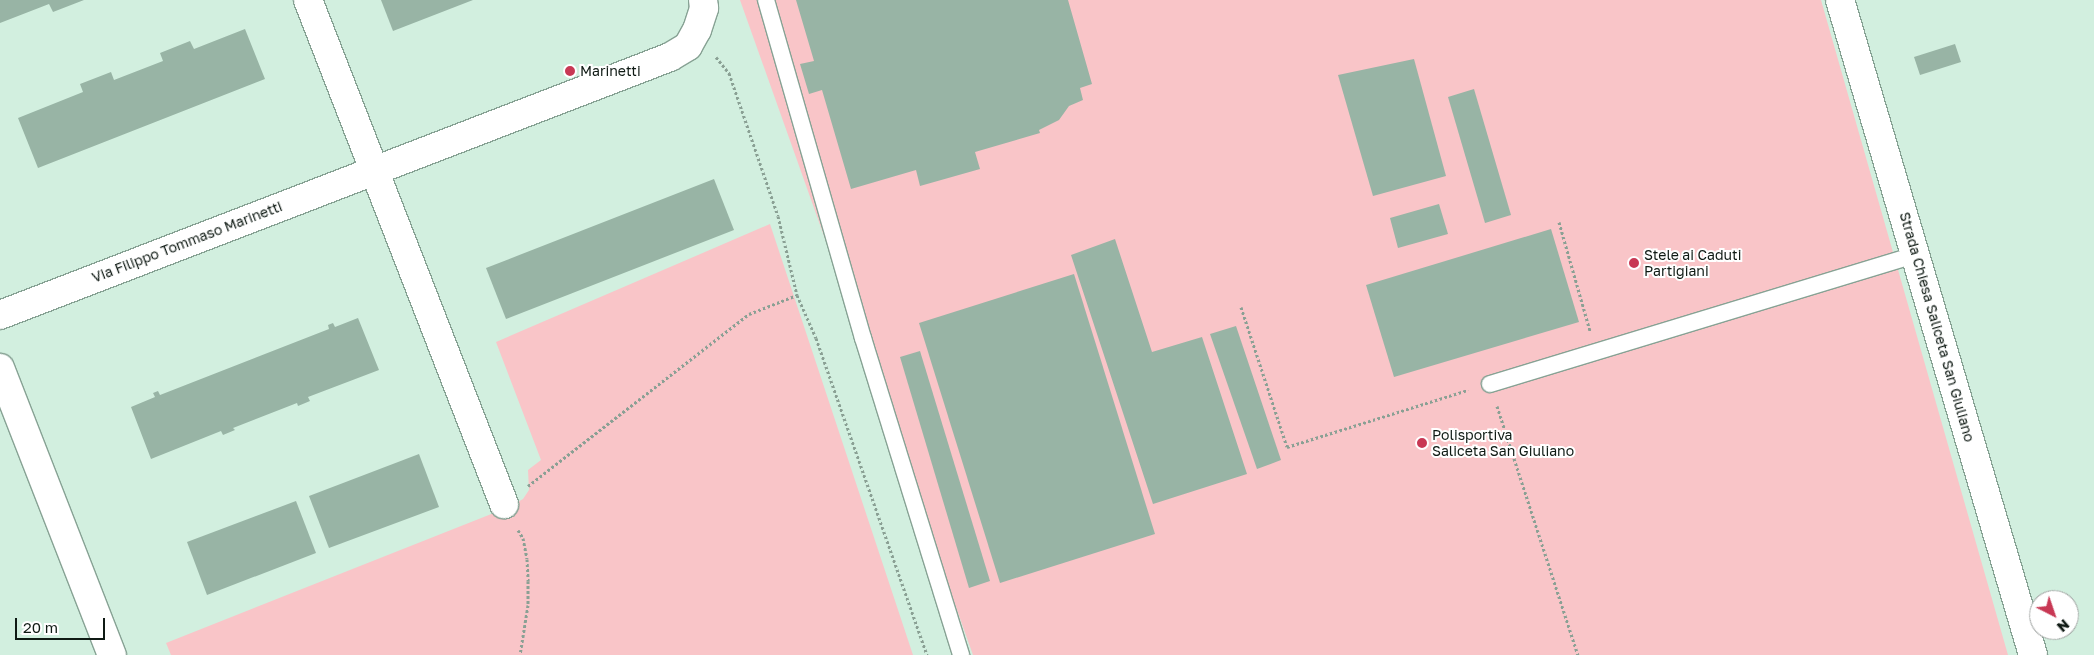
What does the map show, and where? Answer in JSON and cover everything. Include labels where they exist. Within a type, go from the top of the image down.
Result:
[{"type":"street","points":[[308,0],[504,504]]},
{"type":"street","name":"Via Filippo Tommaso Marinetti","points":[[0,315],[670,57],[688,46],[697,30],[704,8],[704,0]]},
{"type":"street","name":"Strada Chiesa Saliceta San Giuliano","points":[[1840,0],[2033,655]]},
{"type":"street","points":[[0,368],[112,655]]},
{"type":"lane","points":[[766,0],[863,338],[961,655]]},
{"type":"lane","points":[[1490,384],[1596,350],[1915,255]]},
{"type":"path","points":[[697,30],[728,73],[778,216],[797,296],[816,338],[927,655]]},
{"type":"path","points":[[1559,222],[1596,350]]},
{"type":"path","points":[[520,655],[528,605],[527,559],[522,538],[504,504],[749,314],[797,296]]},
{"type":"path","points":[[1241,306],[1287,447],[1490,384],[1578,655]]},
{"type":"shaded area","name":"Polisportiva Saliceta San Giuliano","points":[[740,0],[1821,0],[2008,655],[973,655]]},
{"type":"shaded area","points":[[770,224],[913,655],[171,655],[166,643],[509,507],[523,499],[529,490],[528,470],[541,460],[496,342]]},
{"type":"building","points":[[0,0],[84,0],[53,12],[49,4],[0,23]]},
{"type":"building","points":[[381,0],[473,0],[393,31]]},
{"type":"building","points":[[796,0],[1068,0],[1092,84],[1080,88],[1083,100],[1069,106],[1059,120],[1039,130],[1040,133],[975,152],[980,169],[920,186],[916,170],[851,189],[822,90],[809,94],[800,64],[814,61]]},
{"type":"building","points":[[245,29],[265,79],[38,168],[18,118],[83,92],[80,84],[111,72],[114,80],[163,61],[160,53],[190,41],[194,49]]},
{"type":"building","points":[[1955,44],[1961,62],[1920,75],[1914,57]]},
{"type":"building","points":[[1414,59],[1446,176],[1373,196],[1338,75]]},
{"type":"building","points":[[1474,89],[1511,215],[1485,223],[1448,97]]},
{"type":"building","points":[[714,179],[734,230],[506,319],[486,268]]},
{"type":"building","points":[[1439,204],[1448,234],[1398,248],[1390,218]]},
{"type":"building","points":[[1551,229],[1579,322],[1394,377],[1366,285]]},
{"type":"building","points":[[1115,239],[1152,352],[1202,337],[1247,474],[1153,504],[1071,255]]},
{"type":"building","points":[[1074,274],[1155,534],[1000,583],[919,323]]},
{"type":"building","points":[[358,318],[379,370],[308,397],[310,401],[298,406],[297,403],[233,428],[235,430],[223,435],[221,431],[151,459],[131,407],[155,397],[153,393],[158,391],[160,395],[329,329],[328,325],[333,323],[335,327]]},
{"type":"building","points":[[1236,326],[1281,460],[1257,469],[1210,334]]},
{"type":"building","points":[[920,351],[990,581],[969,588],[900,357]]},
{"type":"building","points":[[419,454],[439,507],[329,548],[309,496]]},
{"type":"building","points":[[296,501],[316,553],[207,595],[187,542]]},
{"type":"place","name":"Marinetti","points":[[570,71]]},
{"type":"place","name":"Stele ai Caduti Partigiani","points":[[1634,263]]},
{"type":"place","name":"Polisportiva Saliceta San Giuliano","points":[[1422,443]]}]
